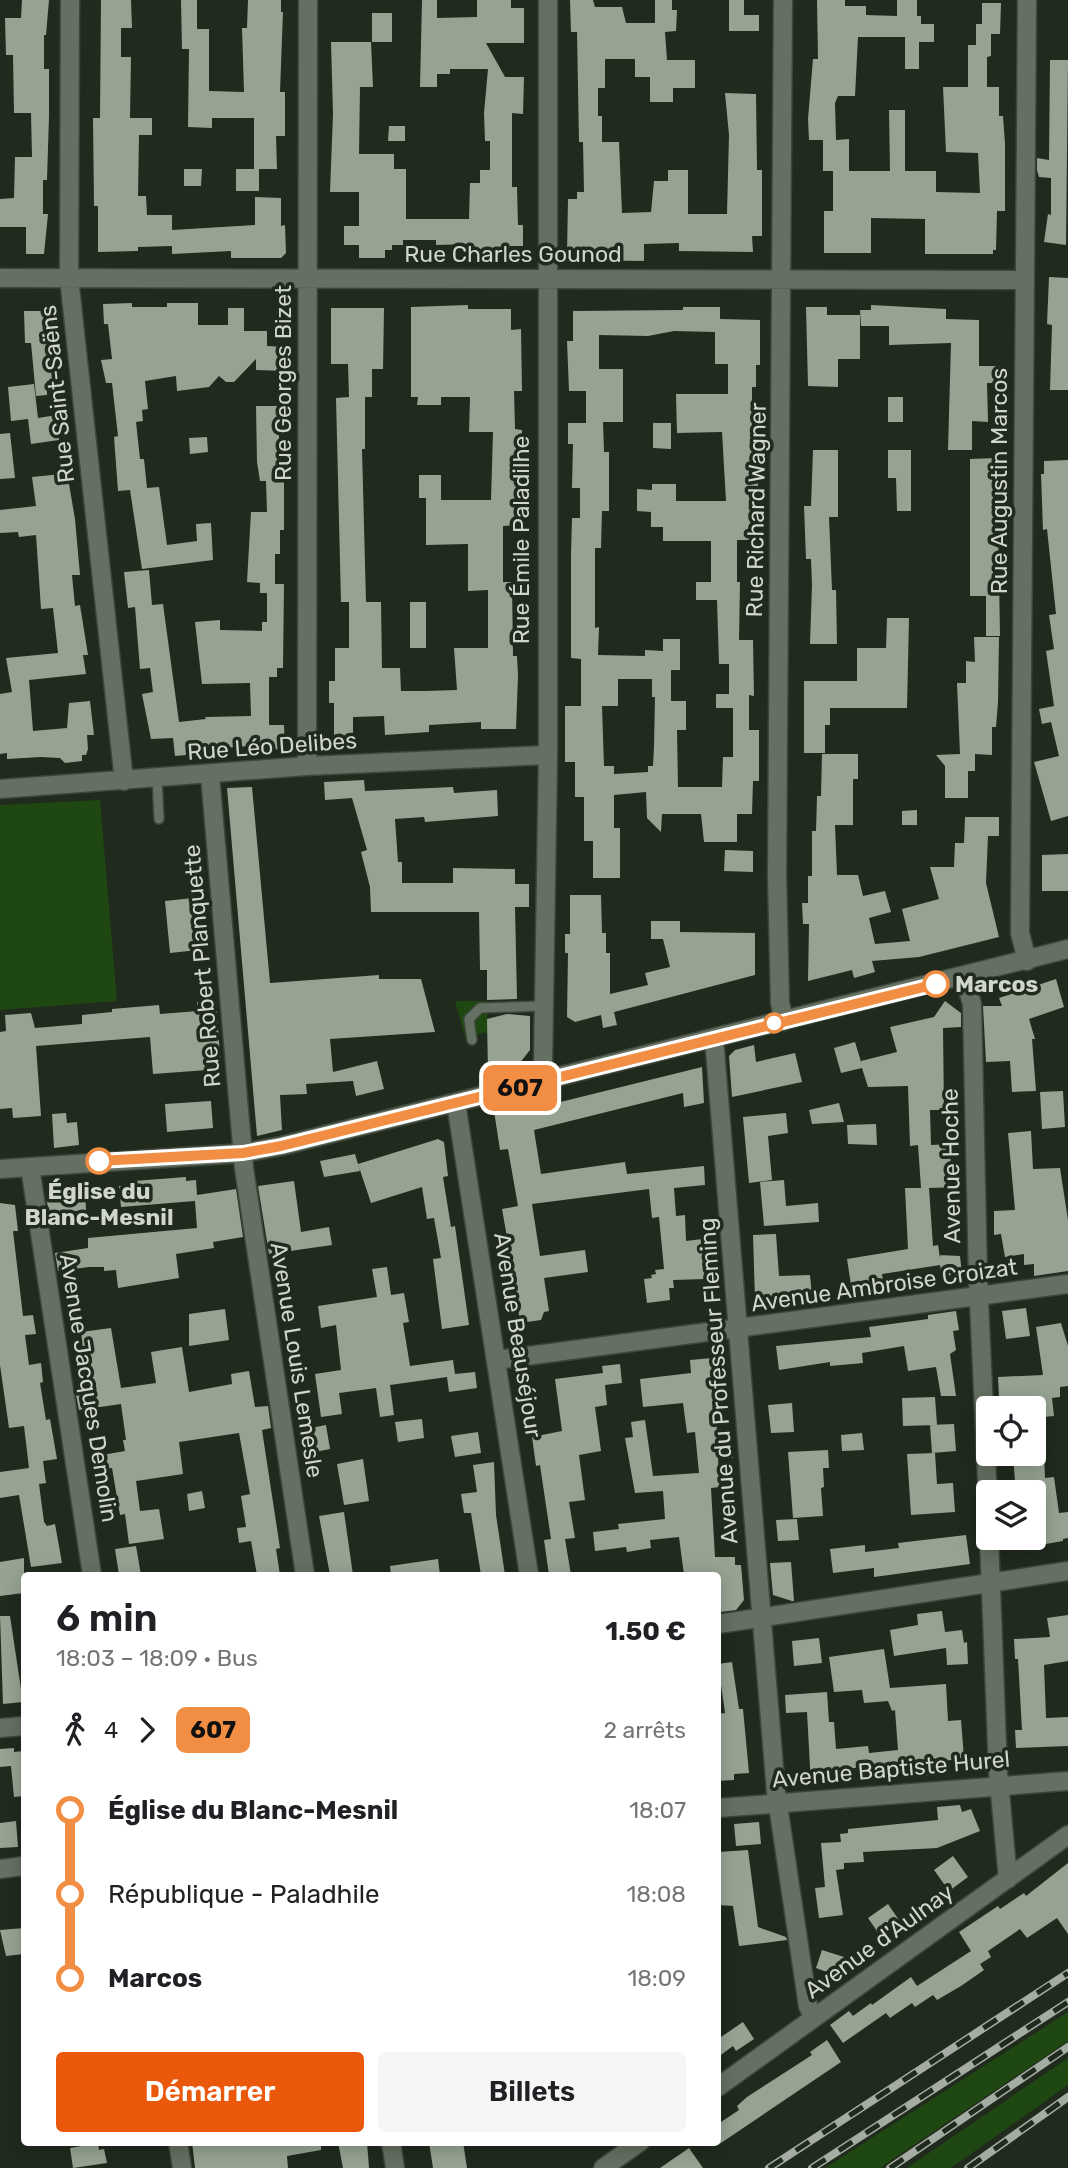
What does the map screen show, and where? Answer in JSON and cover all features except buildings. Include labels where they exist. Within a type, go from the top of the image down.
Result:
[{"type":"street","name":"Rue Saint-Saëns","points":[[70,0],[69,278],[124,781]]},
{"type":"street","name":"Rue Georges Bizet","points":[[307,766],[308,0]]},
{"type":"street","name":"Rue Émile Paladilhe","points":[[548,0],[548,755],[543,1064],[549,1080]]},
{"type":"street","name":"Rue Richard Wagner","points":[[783,0],[777,875],[780,1003],[784,1021]]},
{"type":"street","name":"Rue Augustin Marcos","points":[[1027,0],[1020,933],[1027,961]]},
{"type":"street","name":"Rue Charles Gounod","points":[[0,278],[1025,281]]},
{"type":"street","name":"Rue Léo Delibes","points":[[0,789],[307,766],[548,755]]},
{"type":"street","name":"Rue Robert Planquette","points":[[210,775],[243,1153]]},
{"type":"street","points":[[0,1169],[243,1153],[456,1103],[1068,949]]},
{"type":"street","name":"Avenue Hoche","points":[[964,977],[972,1004],[979,1296],[987,1480]]},
{"type":"street","name":"Avenue du Professeur Fleming","points":[[714,1038],[777,1803],[808,2007],[814,2018]]},
{"type":"street","name":"Avenue Beauséjour","points":[[456,1103],[529,1572]]},
{"type":"street","name":"Avenue Louis Lemesle","points":[[243,1153],[304,1572]]},
{"type":"street","name":"Avenue Jacques Demolin","points":[[30,1167],[92,1572]]},
{"type":"street","name":"Avenue Ambroise Croizat","points":[[497,1360],[739,1330],[1068,1284]]},
{"type":"street","points":[[990,1550],[999,1785],[1008,1879]]},
{"type":"street","points":[[721,1624],[1068,1571]]},
{"type":"street","points":[[0,1728],[21,1726]]},
{"type":"street","name":"Avenue Baptiste Hurel","points":[[721,1808],[1068,1781]]},
{"type":"street","name":"Avenue d'Aulnay","points":[[721,2085],[1068,1835]]},
{"type":"street","points":[[0,1869],[21,1866]]},
{"type":"street","points":[[179,2146],[182,2168]]},
{"type":"street","points":[[392,2146],[395,2168]]},
{"type":"street","points":[[603,2168],[617,2150]]},
{"type":"lane","points":[[157,778],[159,819]]},
{"type":"lane","points":[[472,1040],[469,1019],[480,1008],[544,1006]]},
{"type":"green space","points":[[100,800],[117,1001],[0,1010],[0,805]]},
{"type":"green space","points":[[455,1001],[487,1001],[488,1035],[486,1032],[466,1041]]},
{"type":"green space","points":[[1068,2012],[1068,2041],[880,2168],[825,2168]]},
{"type":"green space","points":[[1068,2058],[1068,2085],[951,2168],[907,2168]]},
{"type":"railway","points":[[769,2168],[1068,1973]]},
{"type":"railway","points":[[812,2168],[1068,2002]]},
{"type":"railway","points":[[890,2168],[1068,2047]]},
{"type":"railway","points":[[968,2168],[1068,2097]]},
{"type":"bus line","name":"607","points":[[99,1161],[243,1153],[281,1146],[936,984]]},
{"type":"place","name":"Marcos","points":[[936,984]]},
{"type":"place","name":"Église du Blanc-Mesnil","points":[[99,1161]]}]
